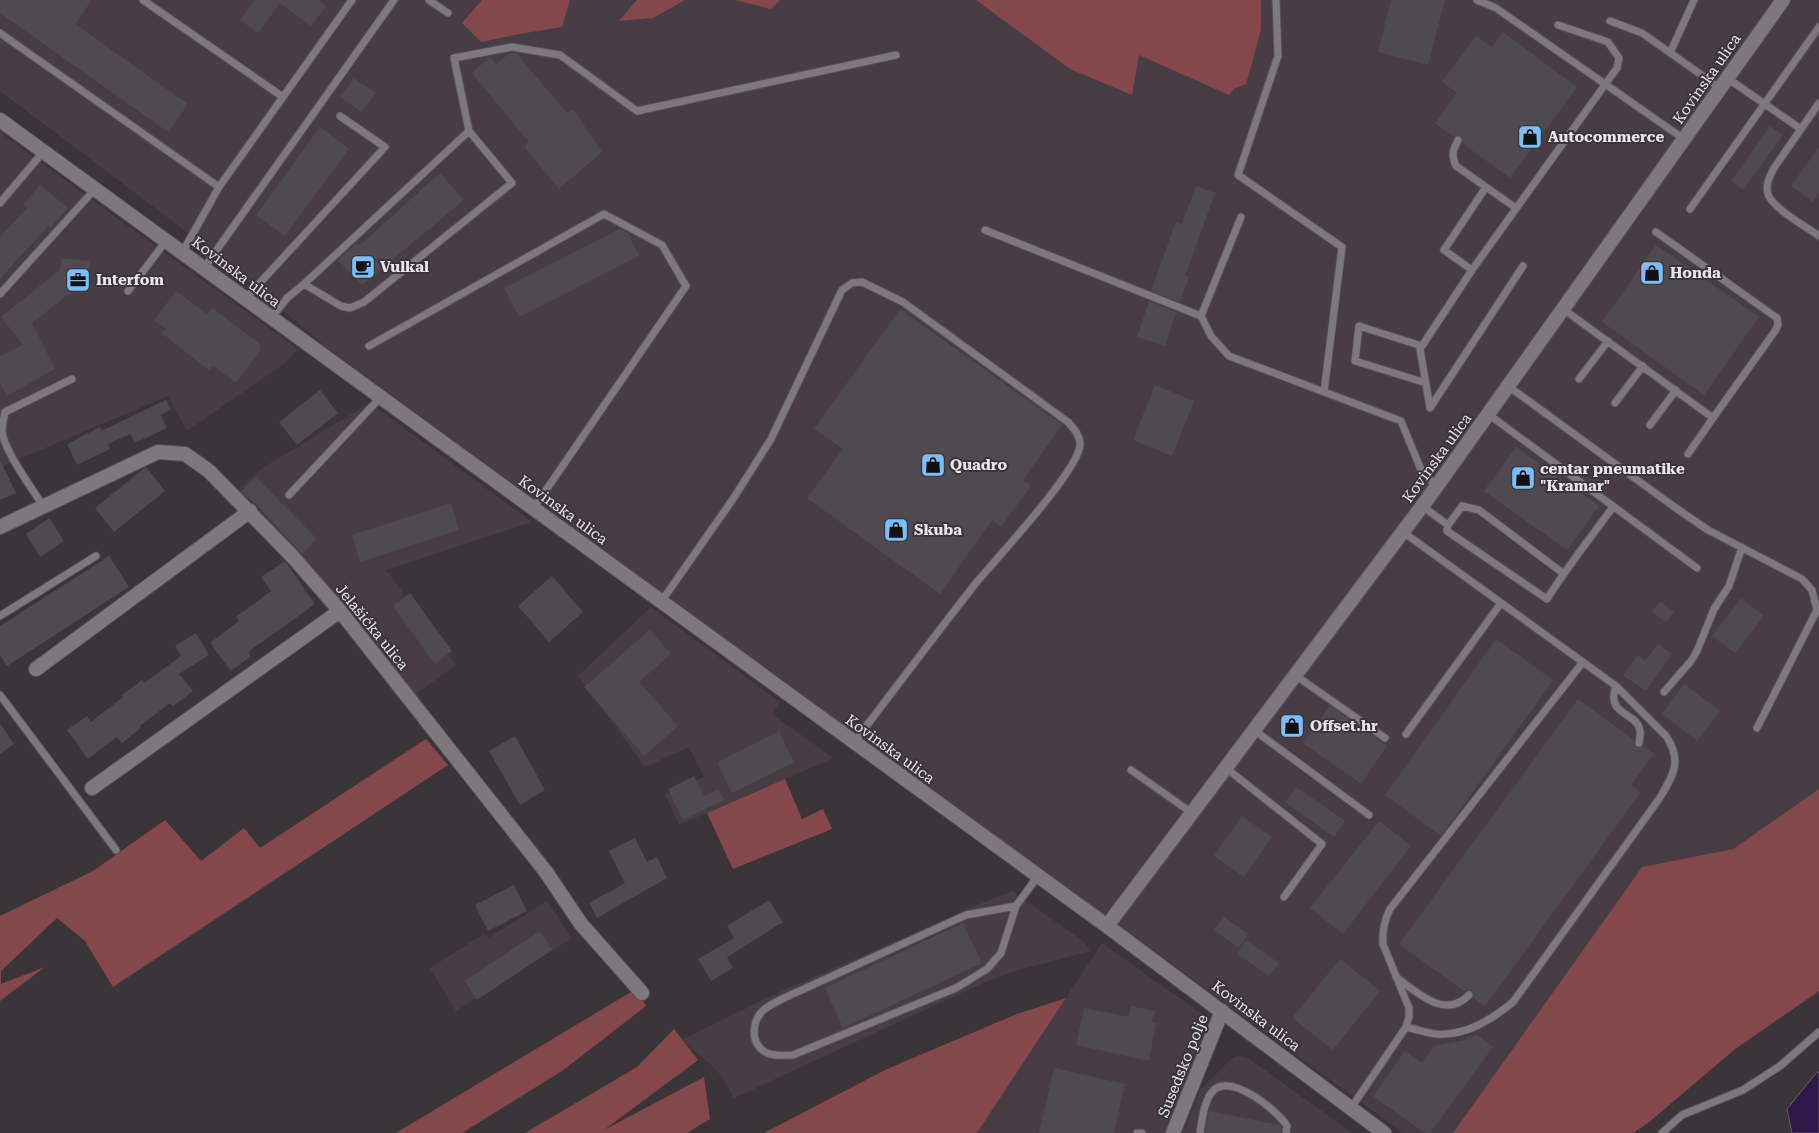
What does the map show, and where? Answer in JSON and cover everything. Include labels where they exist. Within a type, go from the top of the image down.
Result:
[{"type":"street","name":"Kovinska ulica","points":[[1107,926],[1437,487],[1783,0]]},
{"type":"street","name":"Kovinska ulica","points":[[0,120],[204,268],[270,319],[1107,926],[1384,1133]]},
{"type":"street","name":"Jelašićka ulica","points":[[0,527],[158,452],[185,454],[208,472],[250,511],[340,611],[546,872],[581,924],[642,993]]},
{"type":"street","points":[[36,669],[250,511]]},
{"type":"street","points":[[92,788],[340,611]]},
{"type":"street","name":"Susedsko polje","points":[[1173,1133],[1222,1011]]},
{"type":"lane","points":[[143,0],[283,96]]},
{"type":"lane","points":[[182,253],[219,187],[352,0]]},
{"type":"lane","points":[[204,268],[394,0]]},
{"type":"lane","points":[[429,0],[448,12]]},
{"type":"lane","points":[[1276,0],[1278,56],[1238,174],[1342,247],[1324,392]]},
{"type":"lane","points":[[1477,0],[1496,8],[1684,139]]},
{"type":"lane","points":[[1670,53],[1694,0]]},
{"type":"lane","points":[[1610,22],[1642,33],[1670,53],[1764,104],[1800,129]]},
{"type":"lane","points":[[1523,266],[1430,408],[1420,349],[1472,270],[1607,85],[1617,68],[1619,58],[1608,42],[1558,25]]},
{"type":"lane","points":[[1690,209],[1819,28]]},
{"type":"lane","points":[[0,33],[219,187]]},
{"type":"lane","points":[[304,284],[341,306],[350,308],[364,302],[512,183],[469,131],[454,58],[512,47],[560,54],[637,111],[896,55]]},
{"type":"lane","points":[[1819,103],[1769,178],[1768,194],[1777,206],[1819,236]]},
{"type":"lane","points":[[245,299],[384,147],[340,116]]},
{"type":"lane","points":[[270,319],[287,298],[469,131]]},
{"type":"lane","points":[[1458,140],[1453,150],[1452,158],[1456,166],[1516,208]]},
{"type":"lane","points":[[0,203],[43,152]]},
{"type":"lane","points":[[1472,270],[1444,250],[1486,188]]},
{"type":"lane","points":[[0,294],[95,189]]},
{"type":"lane","points":[[369,346],[604,214],[662,244],[686,286],[533,509]]},
{"type":"lane","points":[[1201,316],[1241,217]]},
{"type":"lane","points":[[985,230],[1201,316],[1211,336],[1229,356],[1401,421],[1422,472],[1437,487]]},
{"type":"lane","points":[[1656,232],[1777,318],[1778,325],[1775,331],[1688,454]]},
{"type":"lane","points":[[128,291],[166,241]]},
{"type":"lane","points":[[661,602],[733,499],[770,439],[842,290],[852,283],[862,282],[904,302],[1068,422],[1077,433],[1080,444],[1073,463],[1030,520],[977,582],[854,742]]},
{"type":"lane","points":[[1563,309],[1714,418]]},
{"type":"lane","points":[[1422,346],[1359,326],[1355,361],[1426,383]]},
{"type":"lane","points":[[1579,379],[1608,341]]},
{"type":"lane","points":[[1615,403],[1643,366]]},
{"type":"lane","points":[[43,506],[7,446],[2,431],[2,421],[5,412],[72,379]]},
{"type":"lane","points":[[1508,386],[1708,530],[1802,579],[1812,590],[1817,610],[1757,728]]},
{"type":"lane","points":[[1650,424],[1676,390]]},
{"type":"lane","points":[[289,495],[380,398]]},
{"type":"lane","points":[[1488,414],[1696,568]]},
{"type":"lane","points":[[1422,506],[1448,525]]},
{"type":"lane","points":[[1564,574],[1479,510],[1462,506],[1448,525],[1447,531],[1547,599],[1614,507]]},
{"type":"lane","points":[[1403,532],[1616,686],[1658,726],[1672,746],[1676,764],[1672,778],[1659,799],[1513,1002],[1490,1020],[1474,1028],[1455,1033],[1436,1034],[1406,1027]]},
{"type":"lane","points":[[1664,692],[1694,656],[1714,609],[1729,586],[1742,547]]},
{"type":"lane","points":[[0,616],[96,556]]},
{"type":"lane","points":[[1406,734],[1501,603]]},
{"type":"lane","points":[[1351,1108],[1406,1027],[1409,1017],[1410,1008],[1383,944],[1384,920],[1390,909],[1582,662]]},
{"type":"lane","points":[[1295,676],[1385,738]]},
{"type":"lane","points":[[1616,686],[1613,695],[1614,703],[1638,724],[1641,732],[1638,743]]},
{"type":"lane","points":[[0,695],[116,850]]},
{"type":"lane","points":[[1254,730],[1369,816]]},
{"type":"lane","points":[[1226,768],[1322,844],[1284,897]]},
{"type":"lane","points":[[1130,770],[1192,812]]},
{"type":"lane","points":[[1016,906],[966,915],[765,1008],[757,1019],[754,1036],[758,1045],[766,1052],[778,1056],[793,1055],[956,988],[988,969],[1001,953],[1016,906],[1038,876]]},
{"type":"lane","points":[[1396,977],[1432,1002],[1442,1005],[1454,1006],[1462,1002],[1469,995]]},
{"type":"lane","points":[[1662,1133],[1682,1115],[1744,1090],[1780,1066],[1819,1032]]},
{"type":"lane","points":[[1200,1133],[1208,1100],[1215,1090],[1222,1086],[1236,1087],[1250,1094],[1282,1118],[1287,1126],[1286,1133]]},
{"type":"lane","points":[[1137,1133],[1142,1133]]},
{"type":"shaded area","points":[[0,0],[1819,0],[1819,789],[1733,849],[1642,867],[1453,1133],[1403,1133],[329,349],[208,248],[0,91]]},
{"type":"shaded area","points":[[482,0],[570,0],[562,27],[481,42],[462,23]]},
{"type":"shaded area","points":[[637,0],[685,0],[653,18],[619,21]]},
{"type":"shaded area","points":[[735,0],[780,0],[771,9]]},
{"type":"shaded area","points":[[976,0],[1261,0],[1261,30],[1246,84],[1235,88],[1229,95],[1139,55],[1132,95],[1070,69]]},
{"type":"shaded area","points":[[0,132],[298,349],[285,363],[187,431],[168,396],[0,467]]},
{"type":"shaded area","points":[[370,403],[532,522],[386,570],[456,665],[414,695],[236,492],[261,469]]},
{"type":"shaded area","points":[[651,607],[780,702],[772,714],[833,758],[679,825],[665,794],[704,777],[689,747],[645,767],[578,676]]},
{"type":"shaded area","points":[[426,739],[448,765],[113,987],[85,941],[57,918],[1,971],[1,984],[45,967],[0,1001],[0,916],[93,871],[165,820],[201,861],[244,828],[260,848]]},
{"type":"shaded area","points":[[785,779],[802,819],[823,809],[832,829],[733,869],[707,813]]},
{"type":"shaded area","points":[[1819,789],[1819,991],[1734,1050],[1648,1123],[1633,1133],[1453,1133],[1642,867],[1733,849]]},
{"type":"shaded area","points":[[1012,891],[1083,941],[1090,951],[1019,970],[985,982],[734,1098],[721,1075],[682,1040],[771,996]]},
{"type":"shaded area","points":[[547,901],[572,938],[456,1011],[430,968],[484,934],[488,938]]},
{"type":"shaded area","points":[[1102,943],[1203,1015],[1205,1029],[1166,1133],[977,1133]]},
{"type":"shaded area","points":[[636,989],[646,1006],[562,1071],[462,1133],[396,1133]]},
{"type":"shaded area","points":[[1066,998],[977,1133],[764,1133],[887,1069],[1017,1014]]},
{"type":"shaded area","points":[[674,1029],[698,1060],[604,1130],[704,1077],[710,1119],[687,1133],[525,1133],[637,1067]]},
{"type":"shaded area","points":[[1237,1056],[1248,1058],[1352,1133],[1183,1133],[1200,1090],[1230,1060]]},
{"type":"shaded area","points":[[1817,1072],[1819,1072],[1819,1133],[1792,1133],[1787,1109]]},
{"type":"building","points":[[0,0],[92,0],[75,24],[188,104],[168,132],[0,13]]},
{"type":"building","points":[[255,0],[318,0],[326,6],[311,26],[280,3],[258,33],[240,20]]},
{"type":"building","points":[[1391,0],[1445,0],[1428,65],[1378,52]]},
{"type":"building","points":[[1503,32],[1577,87],[1510,178],[1462,143],[1463,139],[1461,136],[1457,135],[1454,137],[1435,123],[1457,93],[1442,82],[1476,36],[1492,47]]},
{"type":"building","points":[[510,53],[516,53],[567,113],[573,109],[602,152],[559,189],[525,148],[528,141],[472,73],[490,57],[496,64]]},
{"type":"building","points":[[354,78],[376,93],[361,112],[340,97]]},
{"type":"building","points":[[1770,126],[1783,135],[1743,190],[1731,181]]},
{"type":"building","points":[[320,127],[349,149],[285,236],[256,215]]},
{"type":"building","points":[[1819,147],[1819,193],[1813,202],[1791,186]]},
{"type":"building","points":[[440,173],[464,200],[362,285],[338,260],[356,243],[359,246]]},
{"type":"building","points":[[40,185],[68,208],[50,228],[48,226],[0,279],[0,237],[27,208],[23,205]]},
{"type":"building","points":[[1196,186],[1215,193],[1185,276],[1189,277],[1180,302],[1152,291],[1152,288],[1176,222],[1182,224]]},
{"type":"building","points":[[620,229],[628,233],[639,256],[519,317],[504,288]]},
{"type":"building","points":[[1656,245],[1759,317],[1704,395],[1602,322]]},
{"type":"building","points":[[62,258],[90,261],[88,290],[75,289],[32,323],[55,369],[7,396],[0,383],[0,356],[23,345],[1,317],[60,270]]},
{"type":"building","points":[[176,291],[207,314],[212,308],[261,345],[259,348],[261,350],[236,383],[213,366],[209,370],[162,333],[166,329],[154,320]]},
{"type":"building","points":[[1149,301],[1176,312],[1165,346],[1137,337]]},
{"type":"building","name":"Quadro","points":[[900,309],[1062,425],[1023,480],[1031,486],[1001,527],[992,520],[940,594],[807,498],[843,449],[814,429]]},
{"type":"building","points":[[1155,385],[1194,401],[1172,456],[1133,440]]},
{"type":"building","points":[[320,390],[338,413],[297,445],[279,422]]},
{"type":"building","points":[[166,400],[171,410],[161,415],[167,428],[135,443],[130,434],[108,444],[110,449],[77,465],[67,444],[100,427],[101,431]]},
{"type":"building","points":[[1516,447],[1599,506],[1567,550],[1484,491]]},
{"type":"building","points":[[0,460],[16,493],[0,500]]},
{"type":"building","points":[[146,467],[165,491],[114,532],[95,508]]},
{"type":"building","points":[[256,477],[317,539],[302,554],[257,505],[241,492]]},
{"type":"building","points":[[451,503],[459,530],[360,562],[352,535]]},
{"type":"building","points":[[49,518],[64,541],[40,557],[26,534]]},
{"type":"building","points":[[109,556],[129,587],[7,666],[0,655],[0,626]]},
{"type":"building","points":[[285,561],[315,604],[248,652],[251,656],[231,671],[210,643],[239,621],[236,617],[271,591],[261,577]]},
{"type":"building","points":[[552,576],[583,612],[549,642],[518,606]]},
{"type":"building","points":[[410,593],[452,651],[435,664],[393,606]]},
{"type":"building","points":[[1741,598],[1764,616],[1735,653],[1712,636]]},
{"type":"building","points":[[1660,601],[1674,612],[1666,622],[1652,612]]},
{"type":"building","points":[[650,630],[671,654],[639,682],[678,726],[644,756],[584,687]]},
{"type":"building","points":[[196,633],[209,655],[179,674],[193,691],[173,706],[170,703],[140,726],[141,728],[122,743],[117,737],[88,759],[67,730],[87,716],[91,722],[142,680],[144,683],[181,656],[175,646]]},
{"type":"building","points":[[1496,639],[1553,680],[1441,836],[1385,795]]},
{"type":"building","points":[[1658,644],[1672,654],[1646,691],[1623,675],[1638,655],[1645,661]]},
{"type":"building","points":[[1684,684],[1720,711],[1697,741],[1662,714]]},
{"type":"building","points":[[1578,699],[1634,740],[1636,747],[1643,746],[1654,754],[1631,785],[1641,792],[1485,1006],[1473,998],[1474,994],[1471,990],[1465,992],[1399,944]]},
{"type":"building","points":[[1330,706],[1387,746],[1361,784],[1303,743]]},
{"type":"building","points":[[0,723],[14,744],[0,754]]},
{"type":"building","points":[[779,731],[794,762],[732,793],[717,762]]},
{"type":"building","points":[[515,736],[545,790],[520,805],[489,751]]},
{"type":"building","points":[[694,776],[704,796],[718,789],[724,800],[683,820],[668,789]]},
{"type":"building","points":[[1296,787],[1345,821],[1334,837],[1285,802]]},
{"type":"building","points":[[1242,816],[1272,837],[1244,877],[1214,856]]},
{"type":"building","points":[[1379,821],[1411,846],[1343,934],[1310,908]]},
{"type":"building","points":[[635,838],[647,862],[657,857],[667,878],[597,918],[589,903],[625,883],[609,851]]},
{"type":"building","points":[[514,885],[527,911],[488,931],[475,905]]},
{"type":"building","points":[[769,900],[783,922],[727,957],[733,968],[711,981],[698,959],[734,938],[727,926]]},
{"type":"building","points":[[1224,917],[1248,934],[1239,948],[1214,930]]},
{"type":"building","points":[[963,923],[982,963],[843,1028],[825,988]]},
{"type":"building","points":[[540,931],[552,950],[477,1000],[465,981]]},
{"type":"building","points":[[1246,940],[1279,963],[1269,976],[1237,954]]},
{"type":"building","points":[[1340,959],[1380,991],[1333,1050],[1292,1018]]},
{"type":"building","points":[[1131,1006],[1155,1011],[1152,1022],[1156,1023],[1149,1061],[1076,1045],[1084,1008],[1129,1017]]},
{"type":"building","points":[[1477,1035],[1493,1047],[1430,1133],[1425,1133],[1373,1096],[1405,1051],[1422,1063],[1434,1046],[1465,1040],[1468,1037]]},
{"type":"building","points":[[1054,1068],[1125,1084],[1114,1133],[1039,1133]]},
{"type":"building","points":[[1209,1111],[1280,1125],[1281,1133],[1205,1133]]},
{"type":"place","name":"Autocommerce","points":[[1530,137]]},
{"type":"place","name":"Vulkal","points":[[363,267]]},
{"type":"place","name":"Honda","points":[[1652,273]]},
{"type":"place","name":"Interfom","points":[[78,280]]},
{"type":"place","name":"Quadro","points":[[933,465]]},
{"type":"place","name":"centar pneumatike \"Kramar\"","points":[[1523,478]]},
{"type":"place","name":"Skuba","points":[[896,530]]},
{"type":"place","name":"Offset.hr","points":[[1292,726]]}]
